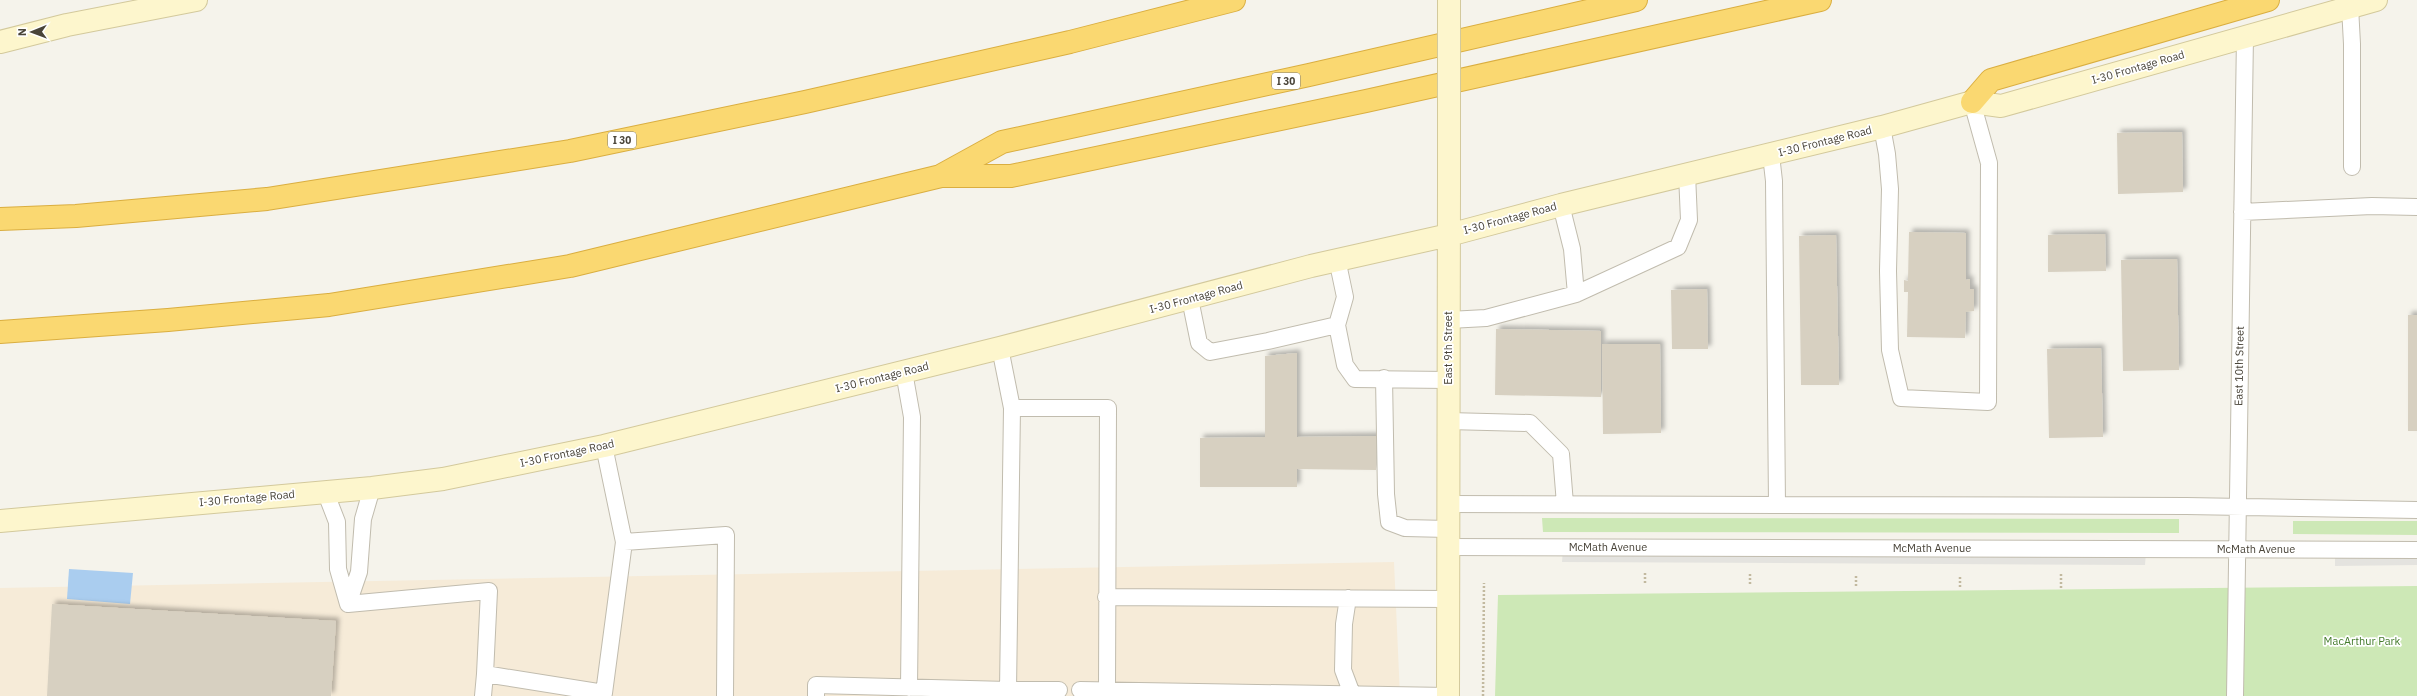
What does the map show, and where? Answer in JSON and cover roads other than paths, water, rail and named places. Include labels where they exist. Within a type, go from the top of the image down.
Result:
[{"type":"highway","name":"I 30","points":[[0,220],[76,216],[267,199],[570,151],[805,102],[1070,42],[1234,0]]},
{"type":"highway","name":"I 30","points":[[0,332],[168,320],[329,305],[562,267],[941,176],[1002,142],[1309,75],[1636,0]]},
{"type":"highway","points":[[941,176],[1010,176],[1366,101],[1820,0]]},
{"type":"highway","points":[[1972,102],[1991,80],[2268,0]]},
{"type":"main road","points":[[0,42],[67,25],[196,0]]},
{"type":"main road","name":"East 9th Street","points":[[1448,696],[1449,0]]},
{"type":"main road","name":"I-30 Frontage Road","points":[[0,521],[324,491],[372,488],[443,479],[604,446],[1000,348],[1337,259],[1449,235],[1561,204],[1771,155],[1882,127],[1972,102],[2001,106],[2376,0]]},
{"type":"lane","points":[[2350,7],[2352,44],[2352,167]]},
{"type":"lane","name":"East 10th Street","points":[[2235,696],[2236,507],[2245,36]]},
{"type":"lane","points":[[1882,127],[1887,154],[1890,189],[1890,350],[1901,398],[1988,402],[1989,163],[1972,102]]},
{"type":"lane","points":[[1771,155],[1774,182],[1777,505]]},
{"type":"lane","points":[[1448,320],[1486,318],[1576,294],[1678,247],[1689,220],[1687,174]]},
{"type":"lane","points":[[1561,204],[1572,249],[1576,294]]},
{"type":"lane","points":[[2242,212],[2372,206],[2417,207]]},
{"type":"lane","points":[[1337,259],[1345,296],[1337,325],[1345,365],[1355,379],[1384,378],[1448,380]]},
{"type":"lane","points":[[1190,299],[1199,343],[1210,352],[1268,341],[1337,325]]},
{"type":"lane","points":[[1000,348],[1012,408],[1008,690]]},
{"type":"lane","points":[[904,372],[912,417],[909,688]]},
{"type":"lane","name":"McMath Avenue","points":[[1384,378],[1386,494],[1389,522],[1405,528],[1448,538],[2236,549],[2417,550]]},
{"type":"lane","points":[[1012,408],[1108,408],[1106,597],[1107,691]]},
{"type":"lane","points":[[1448,421],[1530,424],[1561,454],[1566,504]]},
{"type":"lane","points":[[486,674],[604,694],[624,542],[604,446]]},
{"type":"lane","points":[[348,604],[359,572],[363,519],[372,488]]},
{"type":"lane","points":[[324,491],[337,522],[338,569],[348,604]]},
{"type":"lane","points":[[1448,504],[2236,507],[2417,510]]},
{"type":"lane","points":[[624,542],[726,535],[725,696]]},
{"type":"lane","points":[[348,604],[489,591],[486,674],[483,696]]},
{"type":"lane","points":[[1106,597],[1448,598]]},
{"type":"lane","points":[[1348,598],[1344,624],[1343,670],[1352,694]]},
{"type":"lane","points":[[816,696],[816,685],[1059,690]]},
{"type":"lane","points":[[1080,690],[1448,696]]},
{"type":"water","points":[[69,569],[133,573],[130,604],[67,599]]},
{"type":"park label","name":"MacArthur Park","points":[[2362,641]]}]
